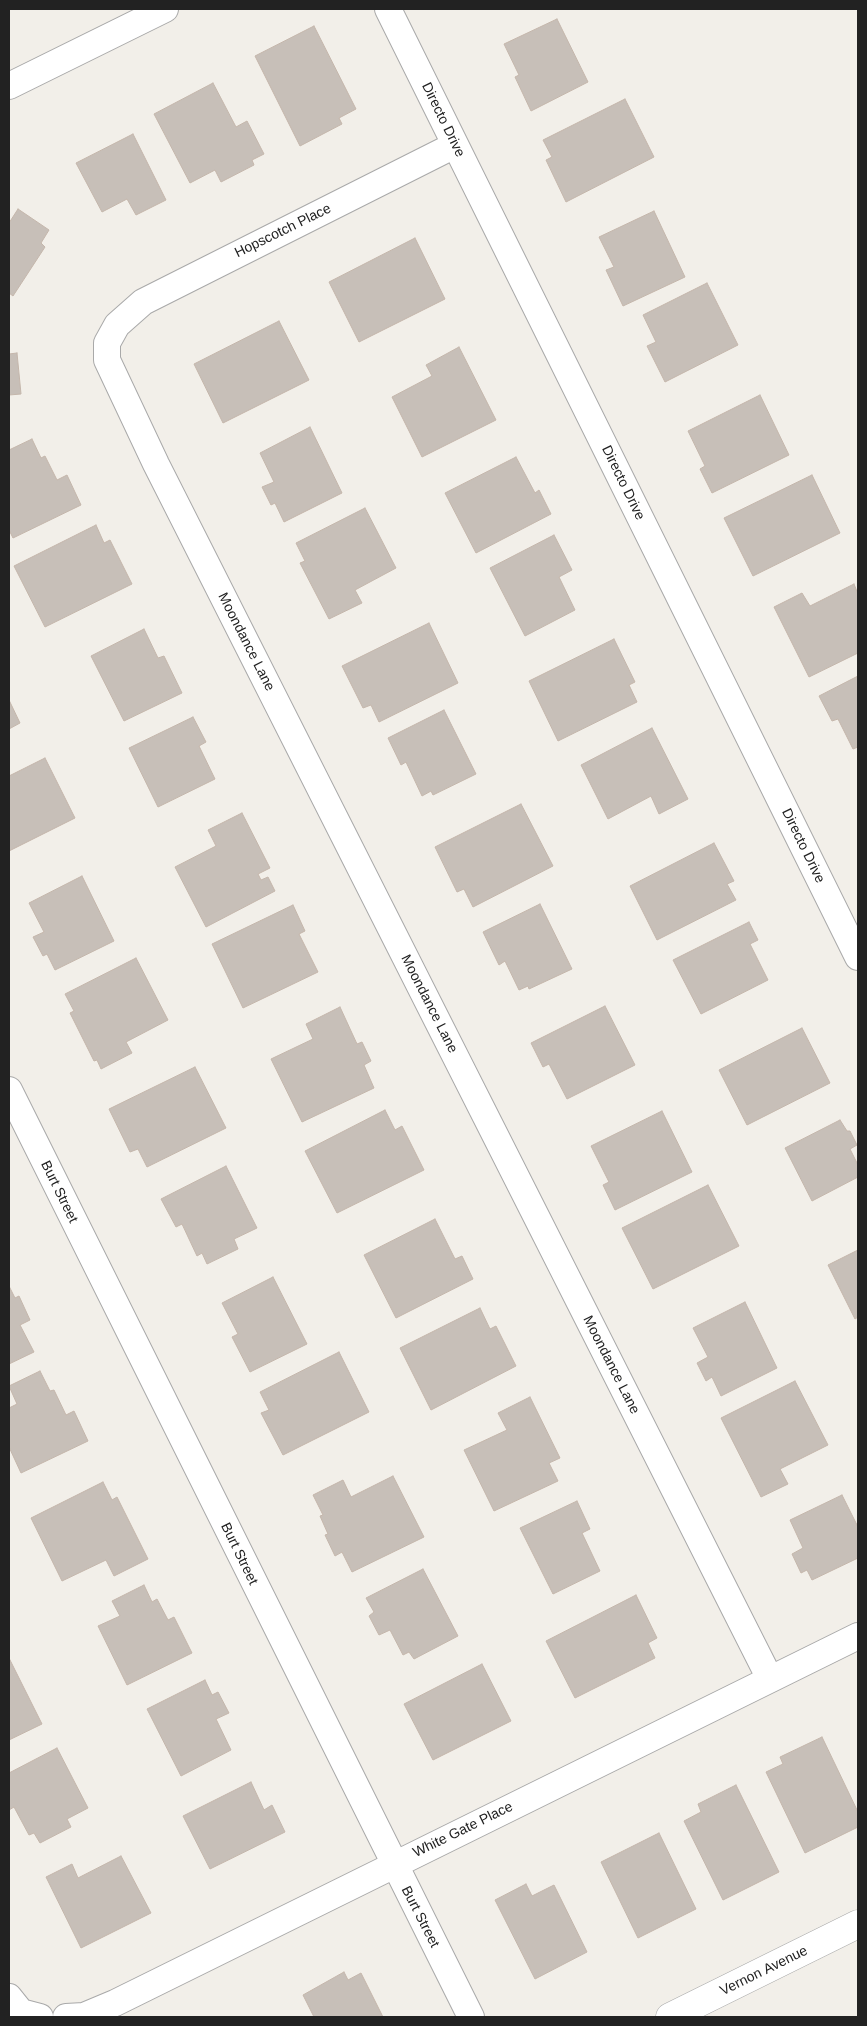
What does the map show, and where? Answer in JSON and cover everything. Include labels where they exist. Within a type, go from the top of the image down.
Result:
[{"type":"street","points":[[9,86],[165,9]]},
{"type":"street","name":"Directo Drive","points":[[388,9],[858,957]]},
{"type":"street","name":"Hopscotch Place","points":[[117,326],[143,302],[455,145]]},
{"type":"street","name":"Moondance Lane","points":[[117,326],[107,343],[107,360],[123,398],[770,1679]]},
{"type":"street","name":"Burt Street","points":[[9,1090],[393,1864],[472,2017]]},
{"type":"street","name":"White Gate Place","points":[[66,2017],[84,2016],[114,2002],[858,1636]]},
{"type":"street","name":"Vernon Avenue","points":[[670,2017],[858,1924]]},
{"type":"street","points":[[9,1997],[21,2012],[40,2017]]},
{"type":"building","points":[[557,19],[588,82],[531,111],[515,77],[519,75],[504,44]]},
{"type":"building","points":[[314,26],[356,109],[339,118],[342,124],[300,146],[255,56]]},
{"type":"building","points":[[213,83],[236,127],[247,121],[264,154],[252,160],[254,165],[221,182],[215,170],[190,183],[154,114]]},
{"type":"building","points":[[625,99],[654,157],[566,202],[546,160],[552,157],[543,140]]},
{"type":"building","points":[[133,134],[166,200],[136,215],[127,199],[102,212],[76,163]]},
{"type":"building","points":[[18,209],[49,230],[41,243],[45,247],[13,296],[9,293],[9,223]]},
{"type":"building","points":[[654,211],[685,277],[623,306],[606,270],[614,267],[599,237]]},
{"type":"building","points":[[415,238],[445,299],[359,342],[329,282]]},
{"type":"building","points":[[707,283],[738,345],[665,382],[647,346],[656,342],[643,315]]},
{"type":"building","points":[[279,321],[309,380],[223,423],[194,364]]},
{"type":"building","points":[[459,347],[496,420],[422,457],[392,397],[432,376],[426,365]]},
{"type":"building","points":[[17,353],[21,394],[9,395],[9,354]]},
{"type":"building","points":[[760,395],[789,455],[712,493],[700,469],[705,466],[688,431]]},
{"type":"building","points":[[310,427],[342,493],[284,522],[275,503],[271,505],[262,487],[274,482],[260,453]]},
{"type":"building","points":[[32,439],[41,458],[45,456],[57,480],[67,475],[81,505],[13,538],[9,530],[9,450]]},
{"type":"building","points":[[516,457],[535,493],[539,490],[551,514],[476,553],[445,493]]},
{"type":"building","points":[[812,475],[840,533],[753,576],[724,518]]},
{"type":"building","points":[[365,508],[396,568],[355,590],[362,603],[329,619],[300,563],[305,561],[296,543]]},
{"type":"building","points":[[96,525],[104,543],[110,540],[132,584],[45,627],[14,566]]},
{"type":"building","points":[[554,535],[572,570],[559,577],[575,610],[525,636],[490,568]]},
{"type":"building","points":[[854,584],[858,594],[858,653],[809,677],[774,607],[802,593],[810,606]]},
{"type":"building","points":[[429,623],[458,683],[379,722],[371,705],[363,708],[342,666]]},
{"type":"building","points":[[144,629],[158,658],[164,656],[182,693],[124,721],[91,656]]},
{"type":"building","points":[[614,639],[635,682],[629,685],[637,702],[558,741],[529,681]]},
{"type":"building","points":[[858,676],[858,747],[853,749],[838,719],[832,721],[819,696]]},
{"type":"building","points":[[9,700],[20,723],[9,729]]},
{"type":"building","points":[[444,710],[476,774],[433,795],[431,791],[422,796],[406,762],[401,765],[388,738]]},
{"type":"building","points":[[193,717],[206,742],[199,746],[215,779],[158,807],[129,748]]},
{"type":"building","points":[[652,728],[688,799],[659,814],[651,796],[608,819],[581,765]]},
{"type":"building","points":[[45,758],[75,818],[9,851],[9,776]]},
{"type":"building","points":[[521,804],[553,866],[473,907],[464,889],[457,892],[435,847]]},
{"type":"building","points":[[242,813],[270,868],[258,874],[261,880],[268,877],[275,891],[206,927],[175,867],[216,846],[208,830]]},
{"type":"building","points":[[714,843],[734,881],[727,884],[736,900],[657,940],[630,886]]},
{"type":"building","points":[[82,876],[114,941],[55,970],[47,954],[43,956],[33,937],[44,932],[29,903]]},
{"type":"building","points":[[540,904],[572,969],[529,989],[528,986],[519,990],[505,961],[499,965],[483,932]]},
{"type":"building","points":[[293,905],[305,931],[299,934],[318,972],[243,1008],[212,944]]},
{"type":"building","points":[[749,922],[758,940],[750,944],[768,980],[701,1014],[673,960]]},
{"type":"building","points":[[136,958],[168,1020],[126,1042],[132,1053],[101,1069],[97,1060],[94,1061],[70,1013],[74,1011],[65,994]]},
{"type":"building","points":[[605,1006],[635,1065],[567,1099],[549,1064],[543,1067],[531,1043]]},
{"type":"building","points":[[340,1007],[357,1044],[362,1042],[371,1061],[364,1065],[374,1088],[302,1122],[271,1059],[313,1039],[306,1024]]},
{"type":"building","points":[[802,1028],[830,1083],[747,1125],[719,1070]]},
{"type":"building","points":[[195,1067],[226,1128],[147,1167],[138,1149],[130,1152],[109,1109]]},
{"type":"building","points":[[385,1110],[395,1130],[402,1126],[424,1170],[337,1213],[305,1151]]},
{"type":"building","points":[[662,1111],[692,1172],[615,1210],[603,1185],[609,1182],[591,1146]]},
{"type":"building","points":[[840,1120],[847,1131],[850,1131],[857,1145],[850,1149],[858,1165],[858,1177],[812,1201],[785,1148]]},
{"type":"building","points":[[226,1166],[257,1228],[234,1239],[238,1249],[207,1264],[202,1253],[197,1256],[182,1224],[176,1227],[161,1199]]},
{"type":"building","points":[[708,1185],[739,1246],[653,1289],[622,1228]]},
{"type":"building","points":[[435,1219],[455,1259],[462,1256],[473,1279],[396,1318],[364,1255]]},
{"type":"building","points":[[858,1250],[858,1317],[855,1319],[828,1265]]},
{"type":"building","points":[[273,1277],[307,1344],[250,1372],[232,1337],[238,1334],[222,1303]]},
{"type":"building","points":[[9,1286],[15,1298],[19,1296],[30,1320],[20,1325],[34,1352],[9,1364]]},
{"type":"building","points":[[745,1302],[777,1368],[721,1396],[712,1377],[706,1381],[697,1363],[708,1357],[693,1328]]},
{"type":"building","points":[[480,1308],[490,1329],[496,1326],[516,1366],[431,1410],[400,1348]]},
{"type":"building","points":[[339,1352],[369,1412],[283,1455],[261,1413],[269,1410],[260,1392]]},
{"type":"building","points":[[40,1371],[50,1391],[54,1390],[66,1415],[74,1411],[88,1441],[21,1473],[9,1447],[9,1408],[17,1404],[9,1386]]},
{"type":"building","points":[[795,1381],[828,1445],[780,1469],[788,1484],[761,1497],[721,1418]]},
{"type":"building","points":[[530,1397],[560,1458],[549,1463],[558,1481],[494,1511],[464,1450],[507,1430],[498,1413]]},
{"type":"building","points":[[393,1476],[424,1537],[352,1572],[342,1552],[335,1556],[325,1535],[328,1534],[320,1516],[323,1515],[313,1495],[343,1480],[351,1497]]},
{"type":"building","points":[[103,1482],[112,1500],[117,1497],[148,1559],[114,1576],[106,1560],[62,1581],[31,1518]]},
{"type":"building","points":[[842,1495],[858,1527],[858,1558],[812,1580],[807,1570],[801,1573],[792,1554],[803,1548],[790,1520]]},
{"type":"building","points":[[577,1501],[590,1529],[582,1533],[600,1571],[553,1594],[520,1528]]},
{"type":"building","points":[[423,1569],[458,1636],[414,1659],[409,1652],[403,1655],[390,1630],[379,1635],[369,1616],[374,1612],[366,1598]]},
{"type":"building","points":[[144,1585],[152,1602],[157,1599],[168,1620],[174,1617],[192,1653],[127,1685],[98,1626],[120,1616],[112,1601]]},
{"type":"building","points":[[636,1595],[657,1638],[648,1643],[655,1658],[575,1698],[546,1641]]},
{"type":"building","points":[[9,1658],[42,1724],[9,1740]]},
{"type":"building","points":[[482,1664],[511,1721],[433,1760],[404,1704]]},
{"type":"building","points":[[205,1680],[212,1695],[218,1692],[229,1713],[216,1719],[231,1750],[181,1776],[147,1709]]},
{"type":"building","points":[[822,1737],[858,1812],[858,1827],[805,1853],[766,1772],[783,1764],[780,1757]]},
{"type":"building","points":[[57,1748],[88,1808],[67,1819],[71,1827],[40,1843],[34,1833],[29,1835],[14,1807],[9,1810],[9,1773]]},
{"type":"building","points":[[251,1782],[264,1810],[272,1805],[285,1832],[210,1869],[183,1816]]},
{"type":"building","points":[[736,1785],[779,1872],[723,1900],[684,1821],[701,1812],[698,1804]]},
{"type":"building","points":[[659,1833],[696,1909],[638,1938],[601,1862]]},
{"type":"building","points":[[121,1856],[151,1913],[81,1948],[46,1877],[72,1864],[78,1878]]},
{"type":"building","points":[[526,1884],[532,1896],[554,1885],[587,1952],[535,1979],[495,1900]]},
{"type":"building","points":[[344,1972],[348,1980],[361,1973],[383,2017],[314,2017],[303,1995]]}]
